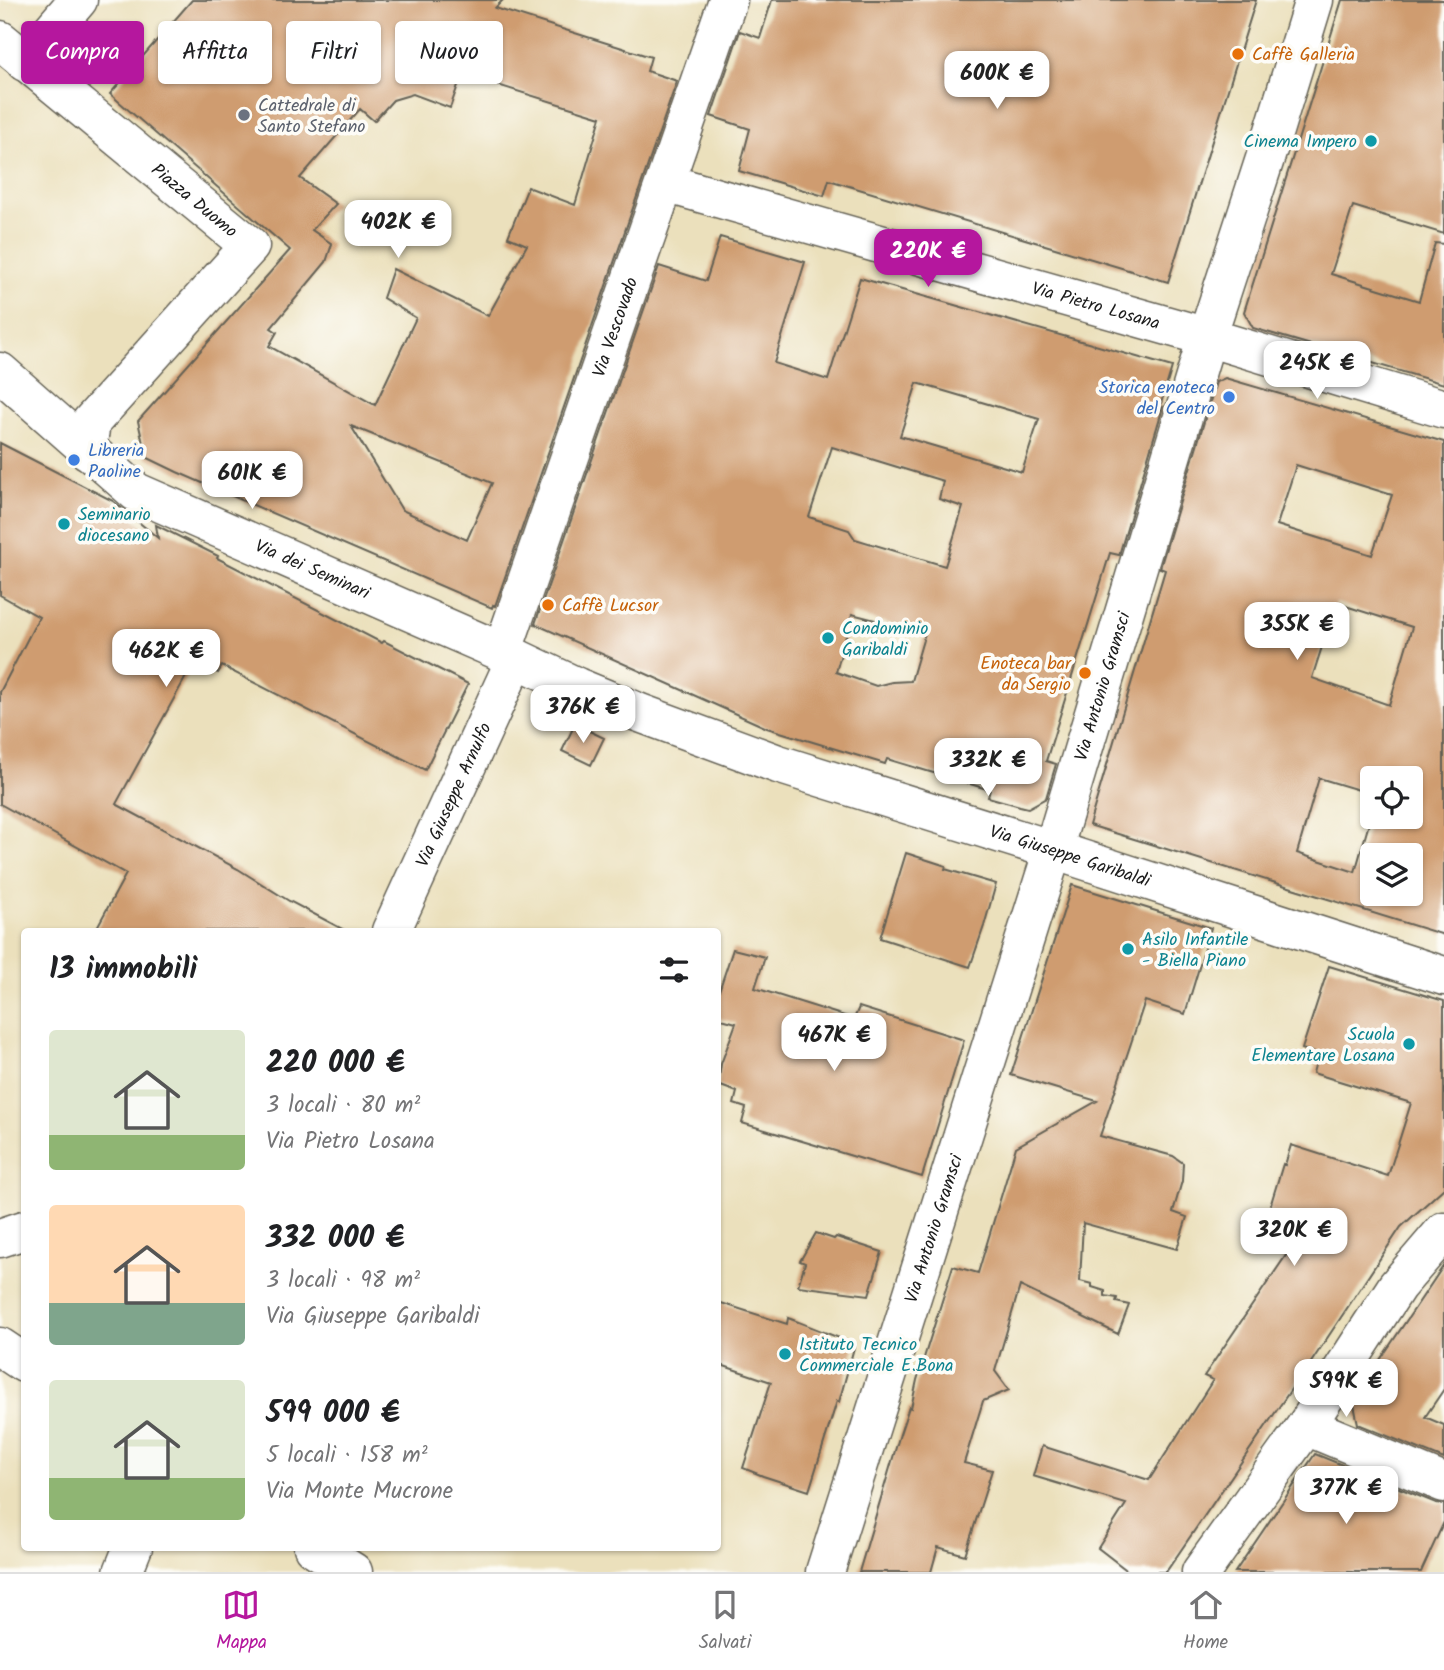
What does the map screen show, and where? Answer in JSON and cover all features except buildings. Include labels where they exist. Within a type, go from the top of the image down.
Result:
[{"type":"street","points":[[13,51],[78,0]]},
{"type":"street","name":"Via Vescovado","points":[[509,656],[665,183],[729,0]]},
{"type":"street","name":"Via Antonio Gramsci","points":[[825,1572],[1053,850],[1207,337],[1314,0]]},
{"type":"street","name":"Piazza Duomo","points":[[13,51],[250,246],[91,422],[87,450]]},
{"type":"street","name":"Via Pietro Losana","points":[[665,183],[1207,337],[1444,409]]},
{"type":"street","name":"Via dei Seminari","points":[[0,372],[136,492],[509,656]]},
{"type":"street","name":"Via Giuseppe Garibaldi","points":[[509,656],[640,713],[778,764],[1444,976]]},
{"type":"street","name":"Via Giuseppe Arnulfo","points":[[392,928],[509,656]]},
{"type":"street","points":[[0,1238],[21,1231]]},
{"type":"street","points":[[1201,1572],[1306,1426],[1397,1286],[1444,1231]]},
{"type":"street","points":[[0,1347],[21,1361]]},
{"type":"street","points":[[1306,1426],[1444,1483]]},
{"type":"street","points":[[123,1572],[131,1551]]},
{"type":"street","points":[[319,1551],[353,1572]]},
{"type":"place","name":"Caffè Galleria","points":[[1238,54]]},
{"type":"place","name":"Cattedrale di Santo Stefano","points":[[244,115]]},
{"type":"place","name":"Cinema Impero","points":[[1371,141]]},
{"type":"place","name":"Storica enoteca del Centro","points":[[1229,397]]},
{"type":"place","name":"Libreria Paoline","points":[[74,460]]},
{"type":"place","name":"Seminario diocesano","points":[[64,524]]},
{"type":"place","name":"Caffè Lucsor","points":[[548,605]]},
{"type":"place","name":"Condominio Garibaldi","points":[[828,638]]},
{"type":"place","name":"Enoteca bar da Sergio","points":[[1085,673]]},
{"type":"place","name":"Asilo Infantile - Biella Piano","points":[[1128,949]]},
{"type":"place","name":"Scuola Elementare Losana","points":[[1409,1044]]},
{"type":"place","name":"Istituto Tecnico Commerciale E.Bona","points":[[785,1354]]}]
